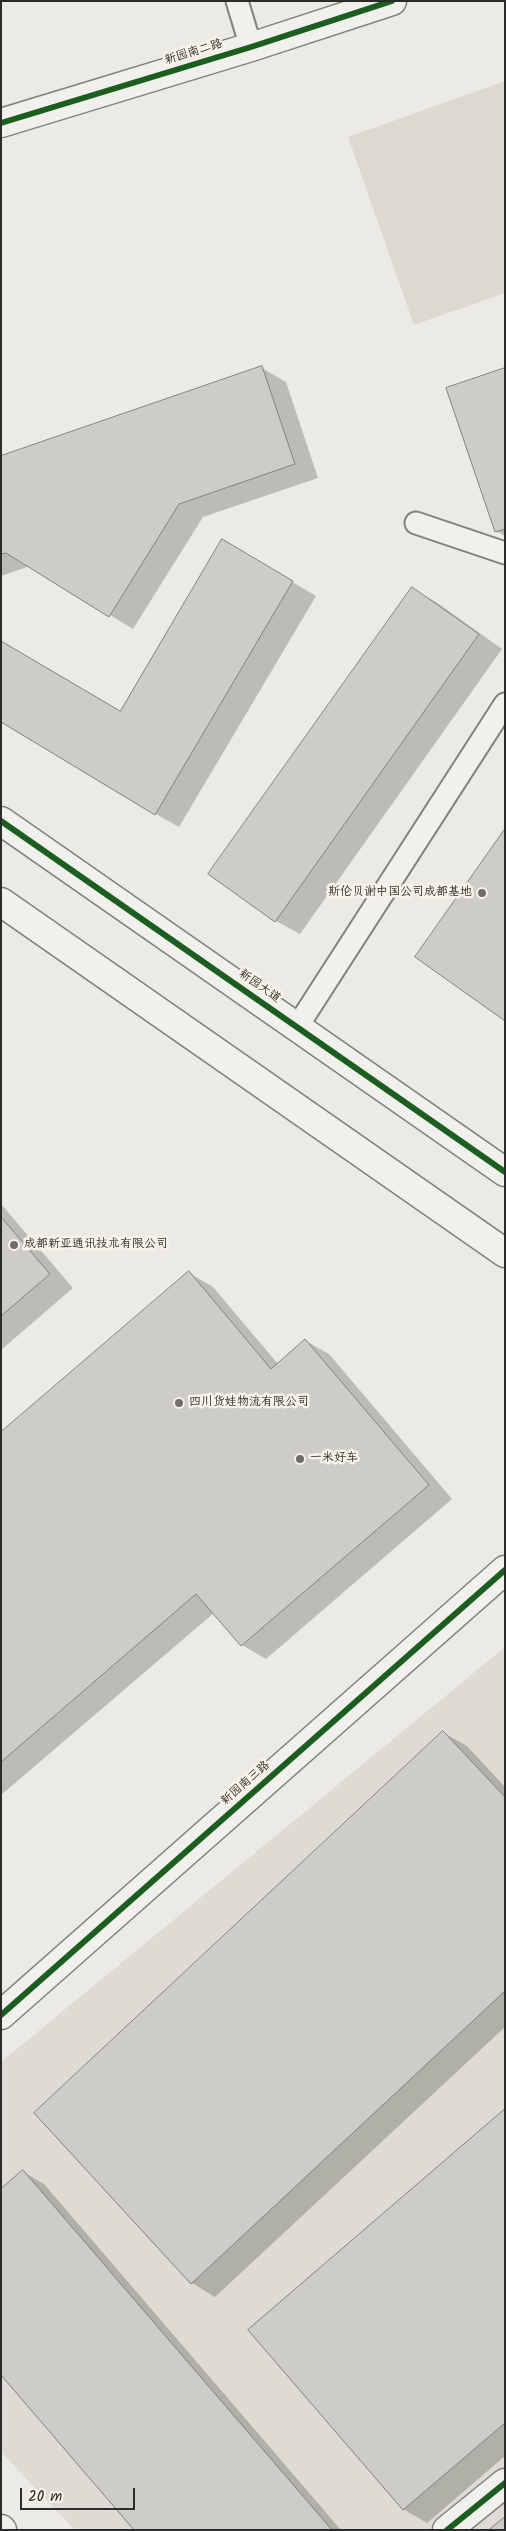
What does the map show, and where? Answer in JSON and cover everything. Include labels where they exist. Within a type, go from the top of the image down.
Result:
[{"type":"street","name":"新园南二路","points":[[1,123],[251,47],[392,1]]},
{"type":"street","name":"新园大道","points":[[1,821],[505,1172]]},
{"type":"street","points":[[1,902],[505,1253]]},
{"type":"street","name":"新园南三路","points":[[1,2014],[505,1570]]},
{"type":"street","points":[[447,2530],[505,2483]]},
{"type":"lane","points":[[236,1],[251,47]]},
{"type":"lane","points":[[416,523],[505,553]]},
{"type":"lane","points":[[297,1027],[505,704]]},
{"type":"shaded area","points":[[505,81],[505,293],[414,325],[348,137]]},
{"type":"shaded area","points":[[505,1647],[505,2530],[75,2530],[1,2452],[1,2062]]},
{"type":"building","points":[[262,366],[295,464],[179,504],[109,617],[6,553],[1,554],[1,456]]},
{"type":"building","points":[[505,368],[505,529],[495,532],[446,388]]},
{"type":"building","points":[[222,539],[293,581],[155,815],[1,722],[1,641],[120,711]]},
{"type":"building","points":[[412,587],[479,634],[275,922],[208,874]]},
{"type":"building","name":"斯伦贝谢中国公司成都基地","points":[[505,829],[505,1021],[415,957]]},
{"type":"building","name":"成都新亚通讯技术有限公司","points":[[1,1217],[50,1274],[1,1316]]},
{"type":"building","points":[[189,1271],[271,1369],[305,1339],[429,1485],[241,1646],[196,1594],[1,1762],[1,1432]]},
{"type":"building","points":[[443,1731],[505,1797],[505,1991],[191,2284],[34,2113]]},
{"type":"building","points":[[505,2109],[505,2423],[403,2510],[248,2330]]},
{"type":"building","points":[[23,2170],[332,2530],[134,2530],[1,2375],[1,2189]]},
{"type":"building","points":[[505,2517],[505,2530],[489,2530]]},
{"type":"cycle path","points":[[1,123],[251,47],[392,1]]},
{"type":"cycle path","points":[[1,821],[505,1172]]},
{"type":"cycle path","points":[[1,2015],[505,1570]]},
{"type":"cycle path","points":[[447,2530],[505,2483]]},
{"type":"place","name":"斯伦贝谢中国公司成都基地","points":[[482,893]]},
{"type":"place","name":"成都新亚通讯技术有限公司","points":[[14,1245]]},
{"type":"place","name":"四川货娃物流有限公司","points":[[179,1403]]},
{"type":"place","name":"一米好车","points":[[300,1459]]}]
